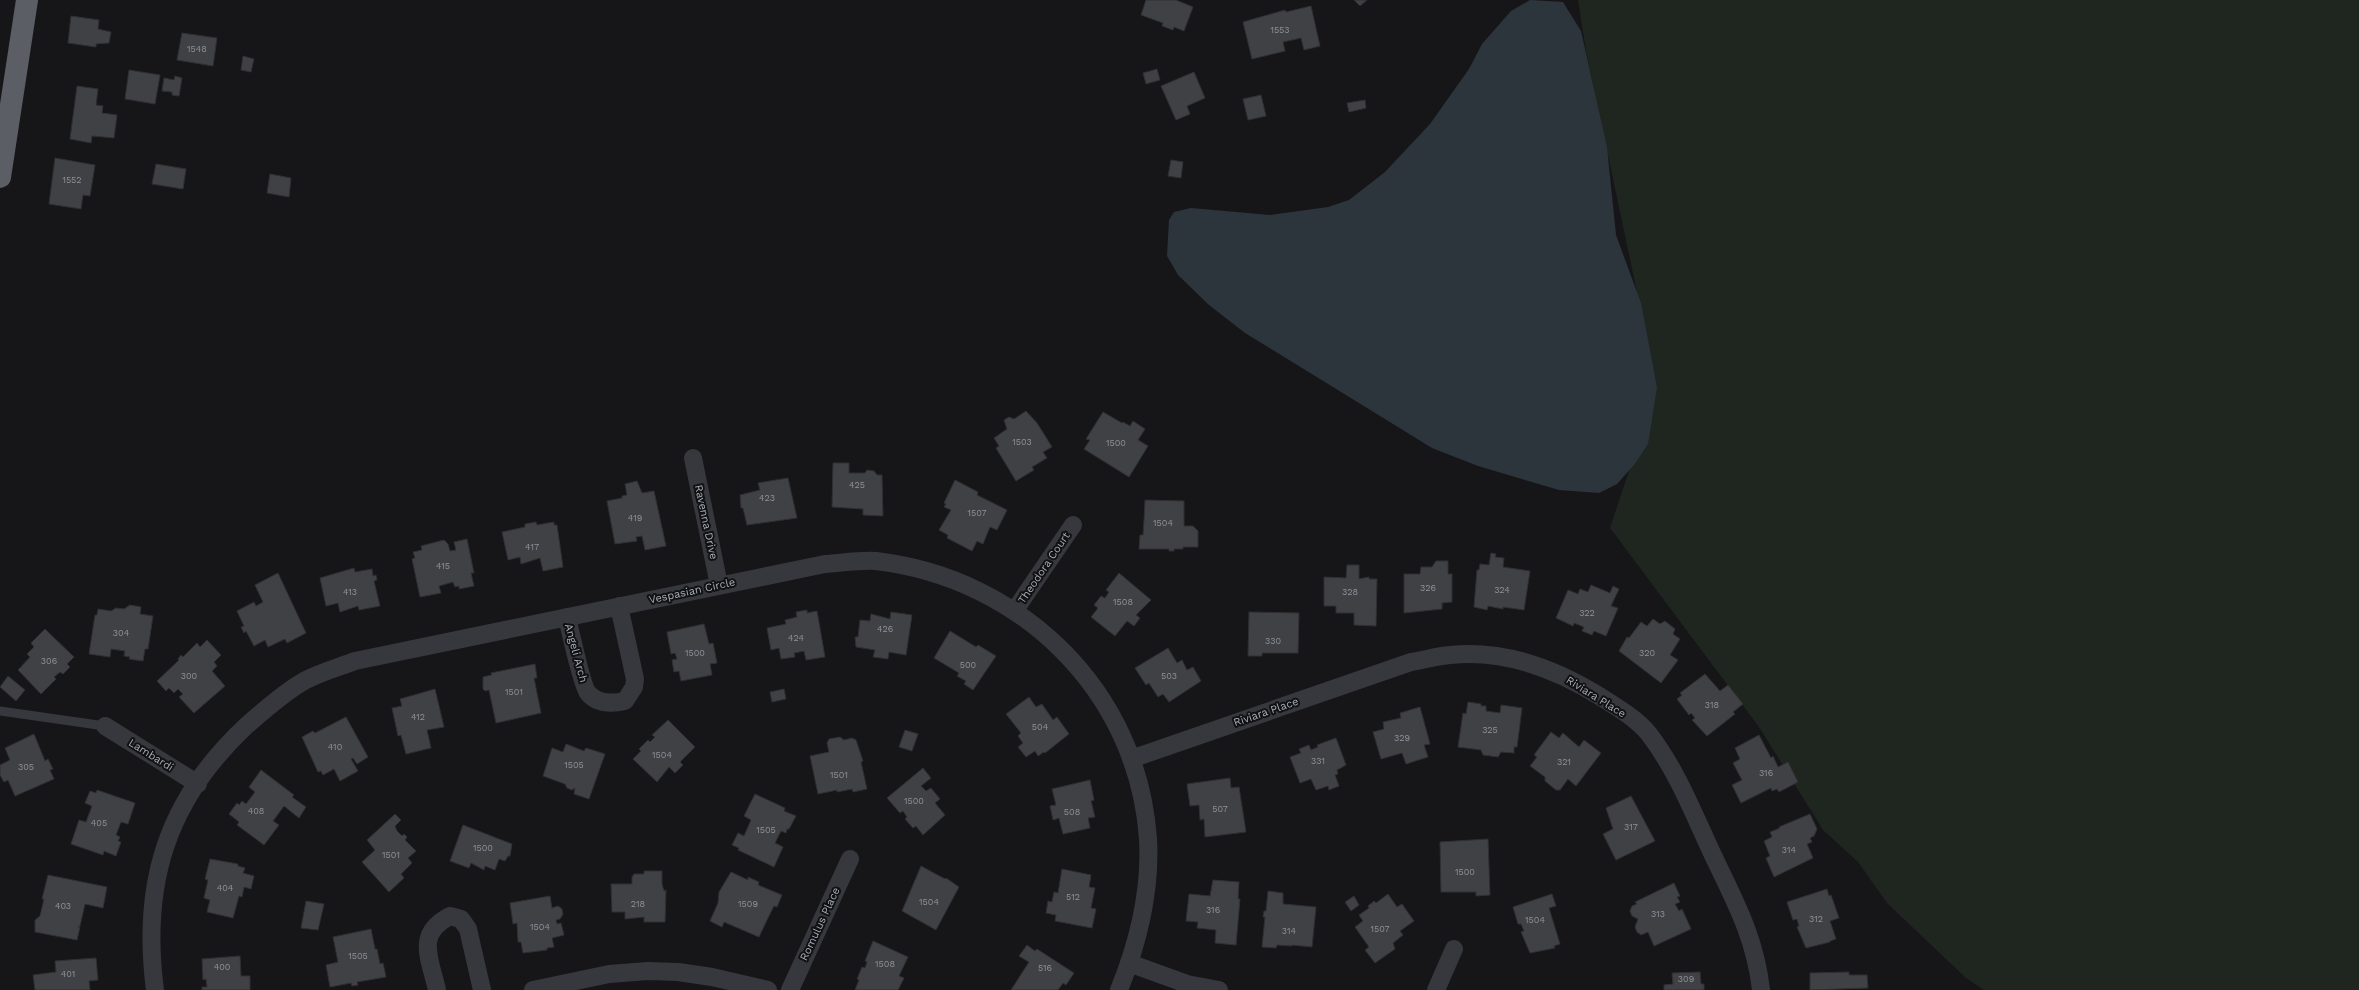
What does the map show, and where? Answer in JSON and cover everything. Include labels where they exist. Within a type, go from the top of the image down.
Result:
[{"type":"highway","points":[[0,177],[27,0]]},
{"type":"street","name":"Ravenna Drive","points":[[693,458],[719,585]]},
{"type":"street","name":"Theodora Court","points":[[1015,610],[1073,525]]},
{"type":"street","name":"Vespasian Circle","points":[[155,990],[151,935],[153,898],[159,864],[170,832],[187,798],[230,742],[258,715],[306,680],[355,661],[825,564],[874,561],[914,567],[965,585],[1015,610],[1054,641],[1095,689],[1124,736],[1140,785],[1148,840],[1146,896],[1138,941],[1119,990]]},
{"type":"street","name":"Angeli Arch","points":[[567,617],[587,692],[596,700],[612,704],[625,701],[634,687],[636,680],[619,606]]},
{"type":"street","name":"Riviara Place","points":[[1132,759],[1411,662],[1451,655],[1497,656],[1537,666],[1575,681],[1614,706],[1648,733],[1673,770],[1749,932],[1758,966],[1761,990]]},
{"type":"street","name":"Lambardi","points":[[105,726],[198,784]]},
{"type":"street","name":"Romulus Place","points":[[790,990],[850,859]]},
{"type":"street","points":[[436,990],[427,942],[431,929],[450,916],[461,919],[468,928],[482,990]]},
{"type":"street","points":[[1436,990],[1454,949]]},
{"type":"street","points":[[1129,963],[1187,984],[1220,990]]},
{"type":"street","points":[[532,990],[609,974],[648,971],[678,972],[712,977],[768,990]]},
{"type":"lane","points":[[0,712],[105,726]]},
{"type":"shaded area","points":[[1530,0],[1563,2],[1581,31],[1607,147],[1616,235],[1641,303],[1657,387],[1648,444],[1634,465],[1617,484],[1599,493],[1559,490],[1478,466],[1432,448],[1245,333],[1209,305],[1178,275],[1167,256],[1169,220],[1174,212],[1191,208],[1270,215],[1328,207],[1349,200],[1385,172],[1430,124],[1469,69],[1482,44],[1511,11]]},
{"type":"shaded area","points":[[1578,0],[2359,0],[2359,990],[1984,990],[1966,978],[1887,903],[1858,862],[1823,830],[1759,727],[1610,528],[1657,387],[1586,51]]},
{"type":"building","points":[[1146,0],[1176,0],[1193,7],[1184,31],[1174,27],[1173,30],[1162,26],[1163,23],[1141,15]]},
{"type":"building","points":[[1354,0],[1367,0],[1360,6]]},
{"type":"building","points":[[1311,6],[1320,46],[1304,50],[1301,38],[1283,42],[1285,51],[1252,59],[1243,22],[1285,10],[1286,12]]},
{"type":"building","points":[[71,16],[99,20],[98,29],[111,32],[109,43],[96,44],[96,47],[68,43]]},
{"type":"building","points":[[182,33],[217,38],[213,66],[177,60]]},
{"type":"building","points":[[243,56],[254,59],[251,72],[241,70]]},
{"type":"building","points":[[1157,69],[1160,80],[1146,84],[1143,73]]},
{"type":"building","points":[[129,70],[160,75],[155,104],[125,99]]},
{"type":"building","points":[[1194,72],[1205,98],[1187,106],[1190,114],[1176,120],[1161,86]]},
{"type":"building","points":[[175,76],[182,78],[179,96],[172,95],[172,92],[162,91],[164,78],[174,80]]},
{"type":"building","points":[[77,86],[98,89],[96,105],[103,106],[102,113],[117,115],[114,138],[92,136],[91,143],[70,139]]},
{"type":"building","points":[[1261,95],[1266,116],[1248,120],[1243,99]]},
{"type":"building","points":[[1365,100],[1366,108],[1349,112],[1347,103]]},
{"type":"building","points":[[55,158],[95,165],[90,196],[83,195],[81,209],[49,204]]},
{"type":"building","points":[[1171,160],[1183,162],[1181,178],[1168,176]]},
{"type":"building","points":[[156,164],[186,169],[183,189],[152,184]]},
{"type":"building","points":[[270,174],[291,178],[289,197],[267,193]]},
{"type":"building","points":[[1026,411],[1037,423],[1052,447],[1043,452],[1047,458],[1032,467],[1034,470],[1016,481],[996,448],[999,446],[994,438],[1007,429],[1004,420],[1009,417],[1014,419]]},
{"type":"building","points":[[1103,412],[1122,423],[1123,422],[1130,426],[1133,421],[1145,429],[1138,440],[1148,446],[1129,477],[1084,449],[1090,440],[1086,439]]},
{"type":"building","points":[[833,463],[849,463],[849,473],[865,473],[867,470],[874,471],[877,475],[882,475],[883,516],[863,515],[863,509],[832,507]]},
{"type":"building","points":[[788,478],[797,518],[747,525],[743,508],[741,508],[740,495],[760,490],[758,483]]},
{"type":"building","points":[[955,480],[978,492],[977,495],[1007,510],[997,530],[990,527],[983,544],[977,541],[972,551],[947,538],[948,535],[939,530],[951,510],[944,507],[946,504],[944,503]]},
{"type":"building","points":[[637,481],[642,493],[654,491],[666,546],[645,550],[642,536],[636,537],[637,541],[615,544],[607,501],[622,498],[622,496],[627,495],[625,484]]},
{"type":"building","points":[[1145,500],[1184,501],[1184,526],[1193,526],[1198,531],[1198,547],[1183,547],[1183,549],[1174,549],[1174,551],[1169,551],[1169,549],[1139,549],[1140,535],[1143,535]]},
{"type":"building","points":[[536,522],[537,525],[554,522],[554,525],[557,525],[563,567],[543,571],[540,558],[521,564],[520,557],[508,560],[502,532],[525,527],[525,524]]},
{"type":"building","points":[[467,539],[474,573],[471,573],[474,586],[459,589],[459,586],[455,587],[453,582],[439,586],[441,593],[420,597],[412,559],[415,558],[413,552],[422,550],[421,546],[444,540],[448,544],[450,551],[456,550],[454,542]]},
{"type":"building","points":[[1491,553],[1496,554],[1495,557],[1504,558],[1503,567],[1530,571],[1524,610],[1503,607],[1503,609],[1488,606],[1487,610],[1474,607],[1477,570],[1479,570],[1480,564],[1489,565]]},
{"type":"building","points":[[1436,561],[1448,561],[1448,574],[1452,574],[1452,602],[1442,603],[1442,609],[1404,613],[1404,574],[1420,574],[1421,567],[1432,567]]},
{"type":"building","points":[[1347,565],[1359,565],[1359,579],[1369,577],[1369,579],[1377,579],[1376,626],[1354,625],[1354,613],[1336,613],[1336,606],[1324,606],[1324,577],[1346,578]]},
{"type":"building","points":[[354,568],[355,572],[372,569],[373,576],[376,575],[377,580],[374,581],[380,606],[359,610],[358,606],[340,612],[338,603],[326,606],[320,578]]},
{"type":"building","points":[[278,573],[306,633],[287,643],[285,639],[268,647],[265,640],[254,646],[246,631],[244,633],[241,627],[244,626],[237,611],[254,602],[256,606],[263,602],[255,585]]},
{"type":"building","points":[[1119,573],[1151,600],[1136,615],[1140,618],[1134,626],[1127,621],[1115,636],[1091,617],[1098,608],[1094,605],[1101,596],[1105,598],[1109,592],[1106,590]]},
{"type":"building","points":[[1591,585],[1610,593],[1613,586],[1619,589],[1611,606],[1618,608],[1606,636],[1594,631],[1592,635],[1582,631],[1584,627],[1574,623],[1573,626],[1556,618],[1568,590],[1578,594],[1580,589],[1588,592]]},
{"type":"building","points":[[130,605],[141,607],[140,614],[153,616],[148,649],[145,649],[143,661],[129,659],[130,657],[124,656],[125,651],[111,649],[110,657],[89,654],[95,615],[97,615],[98,609],[111,611],[116,608],[124,609]]},
{"type":"building","points":[[807,610],[807,613],[817,611],[825,657],[806,660],[804,651],[794,653],[795,657],[781,659],[779,648],[771,650],[767,628],[786,624],[785,620],[797,617],[796,612]]},
{"type":"building","points":[[891,612],[912,615],[906,655],[889,652],[888,659],[873,657],[875,650],[856,647],[855,637],[858,637],[860,620],[870,621],[871,614],[890,619]]},
{"type":"building","points":[[1249,612],[1299,613],[1298,653],[1262,653],[1262,656],[1248,656]]},
{"type":"building","points":[[1653,619],[1660,624],[1665,621],[1675,629],[1673,634],[1680,639],[1670,655],[1678,660],[1661,683],[1619,651],[1627,637],[1629,638],[1641,622],[1647,626]]},
{"type":"building","points":[[704,624],[709,644],[713,643],[717,663],[710,664],[712,675],[681,681],[679,671],[674,672],[672,660],[677,659],[675,653],[671,654],[667,632]]},
{"type":"building","points":[[45,629],[74,657],[67,664],[70,667],[63,674],[60,672],[54,677],[56,679],[41,694],[18,670],[30,657],[27,654],[34,647],[31,643]]},
{"type":"building","points":[[950,631],[976,647],[978,645],[996,656],[973,690],[964,684],[966,681],[957,676],[959,673],[934,658]]},
{"type":"building","points":[[207,640],[221,655],[214,662],[217,666],[212,671],[225,686],[194,713],[179,697],[183,694],[178,689],[174,693],[169,688],[166,691],[157,681],[179,660],[178,659],[181,655],[183,657],[197,643],[200,647]]},
{"type":"building","points":[[1168,648],[1177,663],[1182,660],[1187,670],[1193,667],[1201,681],[1169,702],[1163,694],[1158,697],[1149,683],[1146,685],[1135,668]]},
{"type":"building","points":[[535,664],[537,678],[534,678],[541,713],[496,723],[489,690],[485,691],[483,689],[483,677],[492,675],[491,673]]},
{"type":"building","points":[[1705,674],[1720,691],[1728,685],[1743,704],[1733,712],[1735,714],[1707,736],[1692,720],[1695,718],[1691,713],[1689,715],[1677,699],[1682,695],[1680,693]]},
{"type":"building","points":[[8,676],[25,690],[16,701],[0,687]]},
{"type":"building","points":[[435,689],[444,727],[427,730],[431,748],[406,754],[401,735],[398,736],[392,708],[402,706],[400,699]]},
{"type":"building","points":[[784,689],[786,699],[772,702],[770,692]]},
{"type":"building","points":[[1029,697],[1036,707],[1042,704],[1053,720],[1057,717],[1069,734],[1045,753],[1044,752],[1038,756],[1035,751],[1026,757],[1018,747],[1023,743],[1018,736],[1021,733],[1006,714]]},
{"type":"building","points":[[1468,702],[1486,706],[1486,711],[1500,713],[1501,705],[1522,708],[1517,747],[1514,747],[1514,753],[1501,752],[1498,757],[1483,755],[1481,750],[1458,747],[1463,713],[1466,714]]},
{"type":"building","points":[[1420,707],[1430,744],[1424,745],[1428,757],[1406,764],[1402,753],[1381,759],[1373,732],[1384,729],[1383,722],[1401,718],[1400,713]]},
{"type":"building","points":[[346,717],[368,757],[357,764],[353,758],[351,759],[358,771],[340,781],[334,769],[323,775],[321,771],[318,772],[302,737],[313,731],[315,733]]},
{"type":"building","points":[[668,720],[695,747],[680,762],[683,765],[675,773],[669,767],[657,782],[633,759],[641,751],[639,749],[648,740],[650,742],[655,737],[652,735]]},
{"type":"building","points":[[905,730],[918,734],[912,751],[899,747]]},
{"type":"building","points":[[1551,732],[1559,738],[1563,733],[1579,747],[1584,740],[1601,753],[1576,786],[1568,779],[1560,790],[1556,790],[1545,781],[1545,777],[1530,766],[1537,757],[1534,755]]},
{"type":"building","points":[[34,734],[45,761],[48,759],[53,769],[50,770],[54,779],[15,796],[8,780],[4,782],[0,775],[0,765],[10,760],[5,748]]},
{"type":"building","points":[[1759,735],[1771,758],[1773,756],[1778,767],[1788,762],[1798,782],[1779,792],[1777,789],[1772,791],[1771,788],[1741,803],[1732,785],[1742,780],[1733,763],[1740,759],[1735,748]]},
{"type":"building","points":[[840,737],[844,740],[852,738],[856,740],[863,761],[861,762],[867,789],[853,792],[852,789],[837,792],[837,790],[818,794],[810,756],[829,752],[827,743],[829,739]]},
{"type":"building","points":[[1336,738],[1346,765],[1337,770],[1338,774],[1335,775],[1339,786],[1329,790],[1328,786],[1316,790],[1311,779],[1300,783],[1290,757],[1301,753],[1299,749],[1309,745],[1311,750],[1318,747],[1317,745]]},
{"type":"building","points":[[566,744],[584,751],[586,748],[605,754],[589,799],[574,794],[575,788],[572,790],[567,788],[565,784],[543,776],[552,748],[563,752]]},
{"type":"building","points":[[923,768],[931,778],[921,786],[926,791],[931,788],[940,799],[935,803],[945,815],[923,835],[916,826],[913,828],[905,819],[907,817],[903,811],[900,813],[887,798]]},
{"type":"building","points":[[261,770],[294,795],[292,797],[306,807],[299,818],[284,806],[273,821],[279,825],[264,845],[237,825],[239,822],[229,814],[237,803],[239,805],[242,801],[246,804],[255,792],[249,787]]},
{"type":"building","points":[[1230,778],[1231,788],[1239,787],[1246,832],[1205,837],[1204,819],[1200,820],[1199,805],[1190,806],[1187,784]]},
{"type":"building","points":[[1090,780],[1094,800],[1091,801],[1095,817],[1088,818],[1090,828],[1063,834],[1059,818],[1053,820],[1050,806],[1056,805],[1052,789]]},
{"type":"building","points":[[97,790],[135,803],[128,824],[121,822],[116,835],[120,837],[118,841],[121,842],[116,856],[104,851],[103,855],[71,844],[79,820],[86,822],[92,806],[85,803],[90,791],[96,793]]},
{"type":"building","points":[[755,794],[785,808],[784,811],[796,816],[786,833],[781,831],[775,843],[783,847],[774,867],[738,850],[739,848],[732,845],[738,833],[744,836],[751,820],[744,816]]},
{"type":"building","points":[[1631,796],[1655,841],[1616,860],[1603,834],[1613,829],[1606,808]]},
{"type":"building","points":[[395,814],[401,820],[395,826],[397,831],[402,836],[404,834],[407,837],[405,840],[416,851],[408,858],[412,863],[401,874],[404,878],[389,892],[362,862],[375,850],[367,840]]},
{"type":"building","points":[[1810,814],[1817,829],[1814,836],[1810,838],[1812,842],[1807,844],[1813,858],[1774,877],[1766,858],[1770,856],[1764,841],[1772,837],[1770,832]]},
{"type":"building","points":[[463,825],[512,844],[510,856],[508,856],[505,861],[499,859],[495,870],[485,866],[484,870],[471,863],[469,868],[450,861]]},
{"type":"building","points":[[1488,839],[1490,895],[1476,896],[1476,892],[1441,892],[1440,842]]},
{"type":"building","points":[[210,859],[238,864],[238,866],[245,868],[243,873],[254,876],[251,889],[244,887],[242,897],[239,896],[233,918],[207,912],[210,900],[204,898],[208,880],[205,879]]},
{"type":"building","points":[[921,866],[945,879],[946,878],[959,887],[936,930],[902,911]]},
{"type":"building","points":[[1062,869],[1091,875],[1089,887],[1095,888],[1091,908],[1096,909],[1092,928],[1055,921],[1056,915],[1046,913],[1048,901],[1052,902],[1054,892],[1058,893]]},
{"type":"building","points":[[644,871],[662,871],[662,884],[664,891],[666,890],[665,922],[644,922],[644,917],[625,919],[625,912],[612,912],[611,884],[632,884],[632,877],[634,874],[644,874]]},
{"type":"building","points":[[731,872],[748,880],[748,877],[759,882],[758,885],[782,895],[777,907],[774,906],[759,937],[724,922],[722,927],[710,921],[718,903],[719,892]]},
{"type":"building","points":[[48,875],[107,887],[103,908],[85,904],[80,926],[78,927],[80,927],[77,940],[35,932],[35,920],[40,916],[44,899],[42,899]]},
{"type":"building","points":[[1213,880],[1239,882],[1238,899],[1240,899],[1236,945],[1215,943],[1216,930],[1197,928],[1198,922],[1186,921],[1189,894],[1210,896]]},
{"type":"building","points":[[1674,883],[1680,896],[1677,897],[1680,902],[1675,904],[1679,911],[1682,909],[1691,929],[1654,946],[1648,932],[1641,935],[1637,932],[1635,927],[1638,919],[1632,916],[1630,911],[1632,906],[1637,904],[1635,902]]},
{"type":"building","points":[[1827,889],[1829,896],[1831,895],[1839,918],[1830,921],[1836,939],[1806,948],[1797,927],[1799,926],[1797,919],[1793,920],[1787,902]]},
{"type":"building","points":[[1268,891],[1283,893],[1283,904],[1316,907],[1312,947],[1277,945],[1276,948],[1262,947],[1265,917],[1263,917],[1264,911],[1266,911]]},
{"type":"building","points":[[1388,894],[1397,907],[1402,904],[1414,921],[1400,931],[1403,935],[1393,943],[1395,949],[1375,963],[1365,950],[1369,947],[1355,927],[1363,921],[1359,915],[1369,908],[1368,906],[1374,901],[1376,903]]},
{"type":"building","points":[[1552,894],[1556,906],[1549,908],[1560,944],[1554,946],[1555,948],[1530,953],[1521,932],[1524,931],[1521,924],[1518,924],[1513,907]]},
{"type":"building","points":[[550,896],[552,908],[558,906],[562,909],[563,914],[560,919],[556,920],[557,924],[561,923],[564,935],[552,938],[554,947],[547,948],[547,950],[523,953],[521,942],[518,942],[517,923],[513,924],[510,903]]},
{"type":"building","points":[[1354,896],[1359,905],[1351,911],[1345,902]]},
{"type":"building","points":[[306,901],[324,904],[318,930],[301,928]]},
{"type":"building","points":[[371,929],[375,949],[377,949],[380,964],[383,963],[386,977],[357,982],[358,985],[352,986],[351,983],[330,987],[326,965],[338,962],[333,937]]},
{"type":"building","points":[[873,941],[908,957],[899,976],[904,978],[898,990],[855,990],[859,980],[857,979],[862,967],[865,968],[867,962],[865,961]]},
{"type":"building","points":[[1027,945],[1035,951],[1037,949],[1074,973],[1066,985],[1063,983],[1058,990],[1011,990],[1029,962],[1019,956]]},
{"type":"building","points":[[240,956],[241,976],[250,976],[250,990],[202,990],[202,987],[207,987],[206,979],[203,980],[202,959]]},
{"type":"building","points":[[96,958],[98,980],[89,981],[90,990],[35,990],[33,975],[56,972],[55,961]]},
{"type":"building","points":[[1700,972],[1701,984],[1704,984],[1704,990],[1664,990],[1664,985],[1673,984],[1672,973]]},
{"type":"building","points":[[1849,972],[1849,975],[1867,975],[1868,988],[1810,990],[1810,973]]}]
